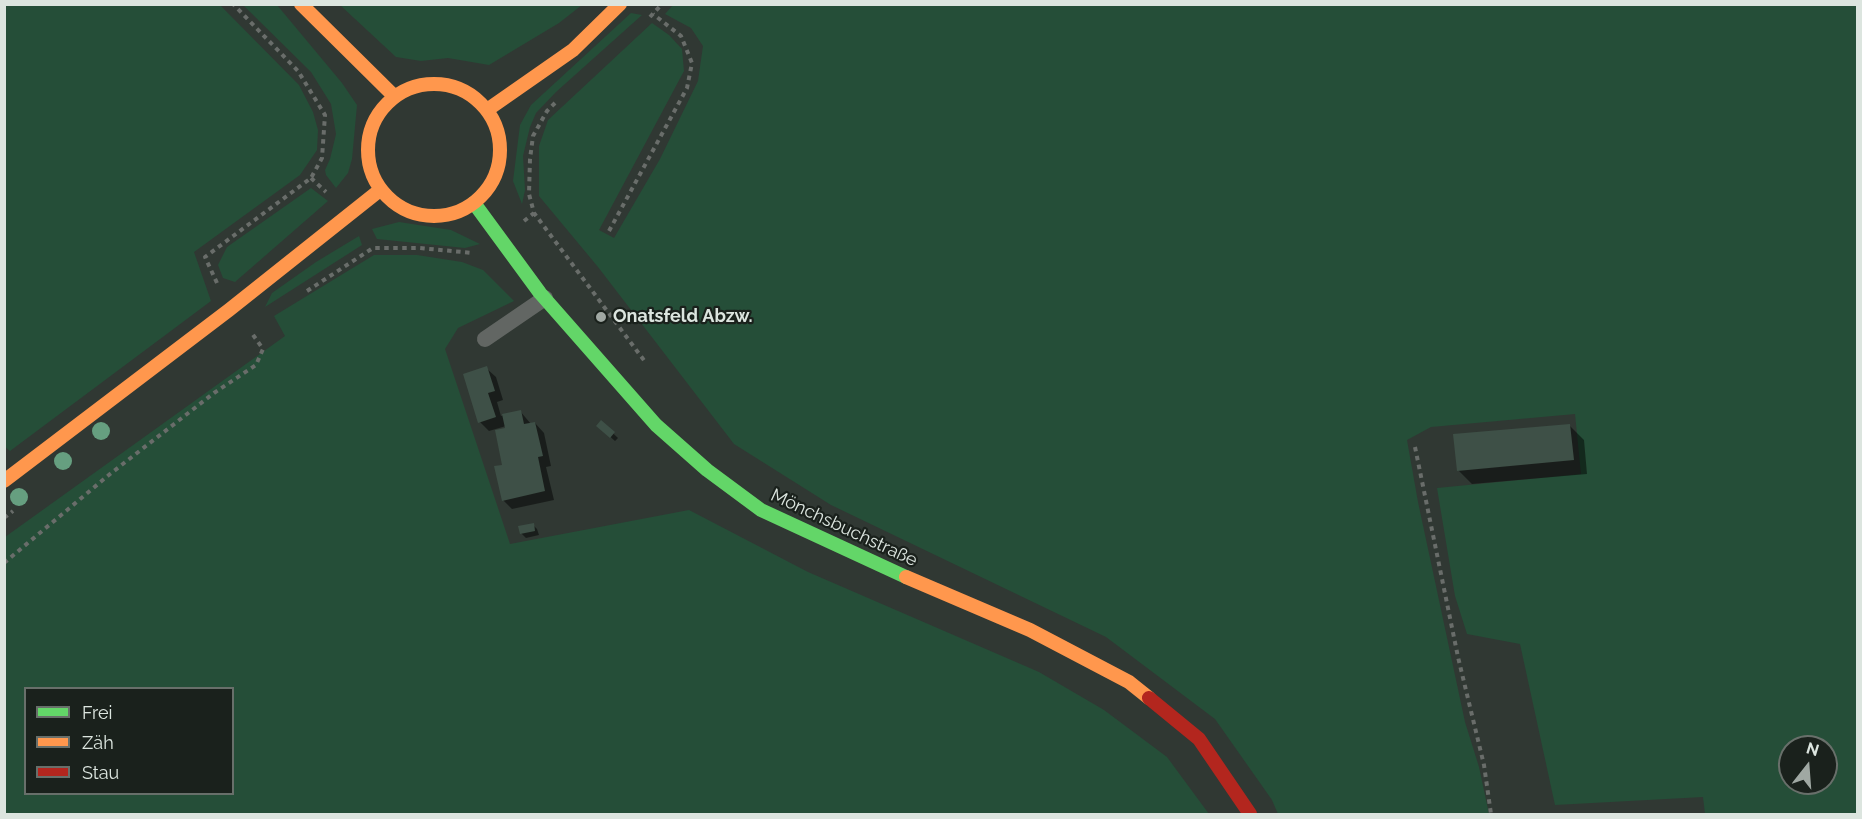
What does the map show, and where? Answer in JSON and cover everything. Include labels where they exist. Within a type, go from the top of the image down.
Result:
[{"type":"street","points":[[301,4],[394,96]]},
{"type":"street","points":[[487,110],[573,50],[620,4]]},
{"type":"street","points":[[432,83],[453,86],[472,95],[487,110],[497,128],[500,149],[498,169],[488,188],[474,203],[456,213],[435,216],[414,213],[395,204],[380,190],[370,171],[367,150],[370,130],[379,111],[394,96],[412,87],[432,83]]},
{"type":"street","points":[[4,481],[229,310],[380,190]]},
{"type":"street","name":"Mönchsbuchstraße","points":[[474,203],[545,298],[656,425],[707,470],[761,510],[875,564],[1030,630],[1129,682],[1199,739],[1250,814]]},
{"type":"lane","points":[[485,339],[545,298]]},
{"type":"path","points":[[229,310],[205,257],[311,178],[322,158],[325,115],[298,72],[233,4]]},
{"type":"path","points":[[645,22],[662,4]]},
{"type":"path","points":[[609,231],[687,88],[692,63],[681,36],[647,9]]},
{"type":"path","points":[[556,103],[547,111],[533,136],[529,194],[534,213],[647,364]]},
{"type":"path","points":[[373,248],[419,248],[478,253]]},
{"type":"path","points":[[4,563],[110,474],[214,393],[256,365],[263,349],[249,330]]},
{"type":"path","points":[[1415,447],[1458,657],[1484,765],[1491,814]]},
{"type":"green space","points":[[4,5],[220,5],[299,85],[313,112],[318,130],[317,150],[300,175],[194,252],[211,301],[10,451],[4,446]]},
{"type":"green space","points":[[243,5],[277,5],[342,83],[357,105],[352,159],[348,173],[336,188],[325,170],[336,134],[331,104],[311,72]]},
{"type":"green space","points":[[340,5],[582,5],[559,23],[489,65],[448,58],[421,61],[396,57]]},
{"type":"green space","points":[[673,5],[1857,5],[1857,814],[1705,814],[1703,797],[1555,805],[1520,644],[1467,634],[1455,596],[1437,488],[1581,474],[1575,414],[1431,427],[1407,440],[1465,722],[1479,767],[1489,814],[1278,814],[1272,800],[1215,719],[1106,637],[831,505],[734,444],[598,267],[539,196],[539,146],[548,120],[652,23],[669,35],[682,49],[684,71],[599,230],[614,238],[660,159],[698,81],[703,46],[691,28],[665,14]]},
{"type":"green space","points":[[631,13],[642,15],[556,92],[536,113],[523,156],[525,190],[522,204],[513,181],[520,125],[531,105]]},
{"type":"green space","points":[[311,188],[328,201],[235,282],[223,278],[218,265],[227,247]]},
{"type":"green space","points":[[399,222],[451,230],[480,244],[465,248],[377,239],[372,229]]},
{"type":"green space","points":[[359,236],[362,245],[265,307],[272,293],[316,262]]},
{"type":"green space","points":[[374,255],[417,255],[462,262],[483,270],[514,301],[458,328],[445,349],[510,544],[689,510],[808,572],[1039,672],[1104,710],[1167,757],[1209,814],[5,814],[5,537],[285,336],[274,316]]},
{"type":"building","points":[[487,366],[495,391],[488,393],[496,417],[478,423],[463,374]]},
{"type":"building","points":[[521,410],[524,424],[535,422],[543,456],[538,457],[545,491],[502,501],[494,466],[502,465],[495,430],[505,428],[502,414]]},
{"type":"building","points":[[601,420],[615,432],[610,438],[596,426]]},
{"type":"building","points":[[1570,424],[1574,460],[1457,471],[1453,434]]},
{"type":"building","points":[[534,523],[535,531],[520,534],[518,526]]},
{"type":"traffic: fast","points":[[474,203],[540,293],[656,425],[707,470],[761,510],[906,577]]},
{"type":"traffic: slow","points":[[301,4],[394,96]]},
{"type":"traffic: slow","points":[[487,110],[573,50],[620,4]]},
{"type":"traffic: slow","points":[[434,84],[459,89],[481,103],[495,125],[500,150],[495,175],[481,197],[459,211],[434,216],[409,211],[387,197],[373,175],[368,150],[373,125],[387,103],[409,89],[434,84]]},
{"type":"traffic: slow","points":[[4,481],[229,310],[380,190]]},
{"type":"traffic: slow","points":[[906,577],[1030,630],[1129,682],[1149,698]]},
{"type":"traffic: jam","points":[[1149,698],[1199,739],[1250,814]]},
{"type":"place","name":"Onatsfeld Abzw.","points":[[601,317]]}]
